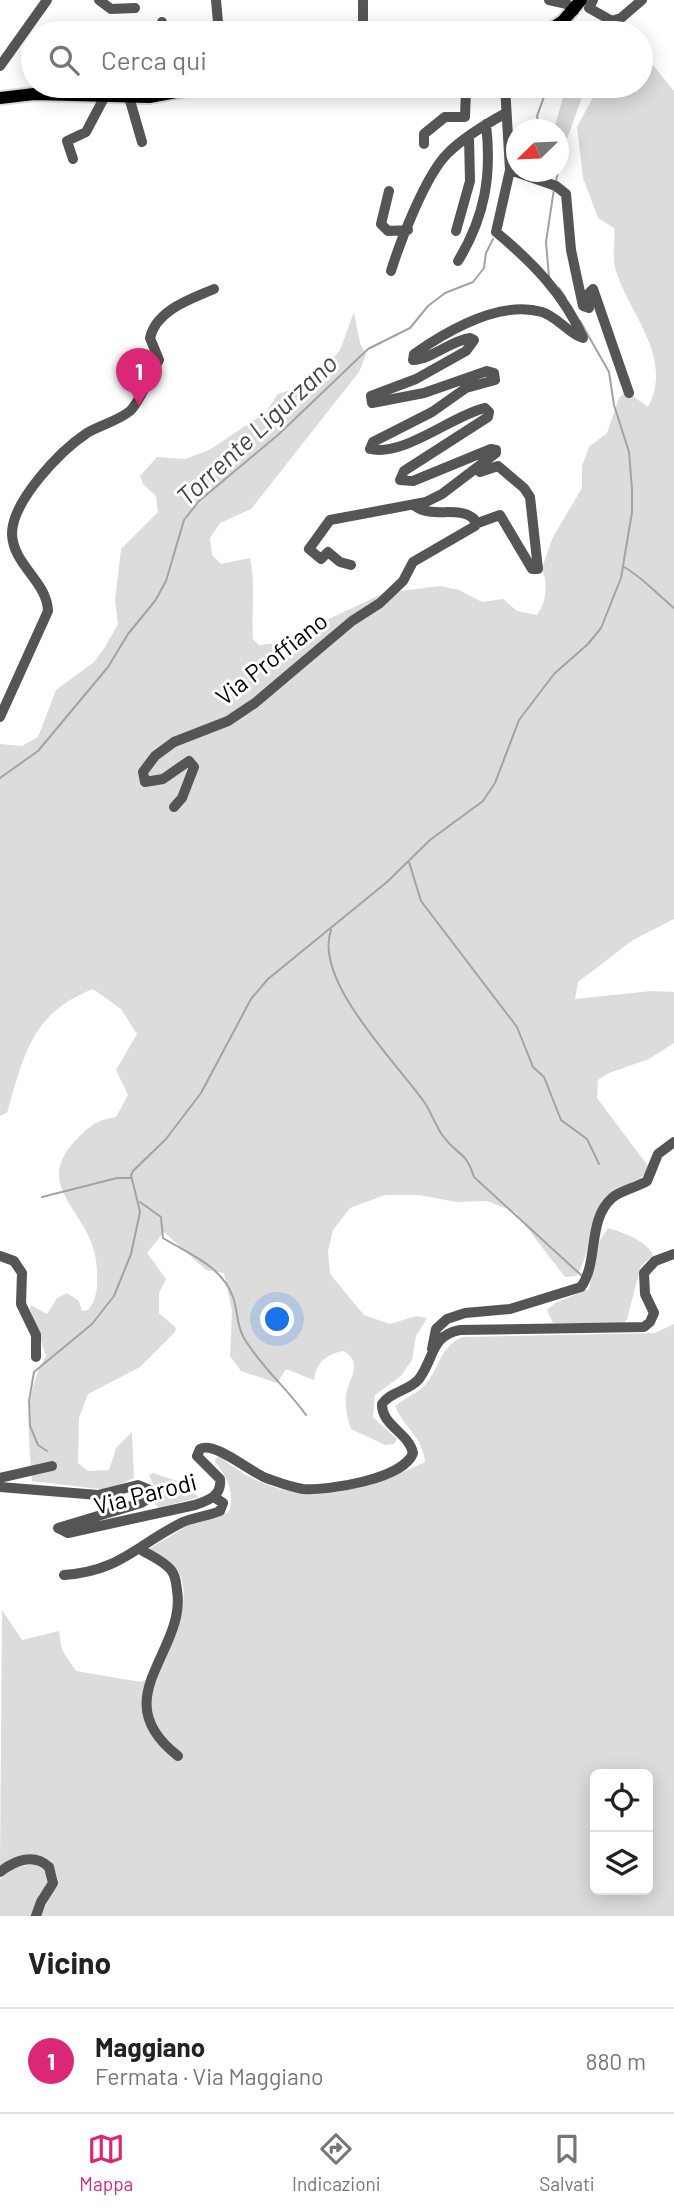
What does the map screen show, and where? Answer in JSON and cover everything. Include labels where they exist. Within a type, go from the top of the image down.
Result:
[{"type":"main road","points":[[562,21],[584,5]]},
{"type":"main road","points":[[0,98],[21,96]]},
{"type":"street","points":[[32,21],[47,0]]},
{"type":"street","points":[[99,0],[111,9],[135,8]]},
{"type":"street","points":[[216,0],[218,21]]},
{"type":"street","points":[[363,0],[363,21]]},
{"type":"street","points":[[549,0],[584,5],[610,21]]},
{"type":"street","points":[[614,21],[642,0]]},
{"type":"street","points":[[0,66],[21,37]]},
{"type":"street","points":[[73,159],[67,141],[86,132],[104,98]]},
{"type":"street","points":[[129,98],[142,142]]},
{"type":"street","points":[[424,144],[424,134],[445,117],[465,117],[466,98]]},
{"type":"street","name":"Via Proffiano","points":[[505,98],[506,119]]},
{"type":"street","points":[[391,271],[399,245],[424,190],[446,154],[486,124],[506,113]]},
{"type":"street","points":[[458,261],[470,241],[490,173],[486,124]]},
{"type":"street","points":[[456,231],[470,181],[469,136]]},
{"type":"street","name":"Via Proffiano","points":[[351,565],[340,562],[328,552],[323,559],[310,551],[325,524],[337,517],[415,506],[435,499],[494,457],[496,450],[491,449],[413,481],[404,482],[400,479],[404,471],[488,417],[489,412],[485,408],[422,438],[378,450],[369,446],[432,412],[461,391],[493,381],[494,373],[487,371],[424,393],[377,404],[371,402],[370,397],[416,379],[466,351],[474,342],[466,338],[421,359],[413,360],[416,352],[458,328],[508,310],[544,313],[582,339],[551,285],[518,249],[496,232],[507,182]]},
{"type":"street","points":[[544,182],[556,186],[566,194],[571,250],[583,306],[589,308],[588,294],[593,289],[629,393]]},
{"type":"street","points":[[389,191],[381,225],[388,230],[408,230]]},
{"type":"street","points":[[0,717],[48,611],[44,595],[15,549],[12,534],[18,509],[26,495],[70,447],[132,408],[159,360],[150,338],[162,319],[173,307],[214,289]]},
{"type":"street","name":"Via Proffiano","points":[[174,807],[182,798],[194,767],[189,761],[163,779],[145,782],[143,772],[155,757],[174,743],[228,721],[246,709],[352,621],[380,603],[403,581],[413,562],[475,524],[500,515],[532,569],[537,571],[532,507],[524,488],[498,466],[478,473],[472,472]]},
{"type":"street","name":"Via Proffiano","points":[[415,506],[419,510],[469,514],[475,524]]},
{"type":"street","points":[[432,1349],[436,1329],[455,1315],[510,1309],[581,1287],[589,1273],[601,1215],[609,1202],[647,1181],[658,1154],[674,1142]]},
{"type":"street","name":"Via Parodi","points":[[0,1486],[98,1495],[138,1485],[150,1490],[147,1500],[128,1508],[59,1527],[59,1531],[66,1533],[195,1505],[214,1497],[220,1489],[220,1479],[197,1457],[200,1449],[206,1446],[213,1446],[239,1465],[265,1477],[303,1489],[351,1485],[404,1465],[411,1457],[411,1447],[385,1417],[382,1404],[417,1381],[432,1349],[444,1334],[460,1329],[644,1327],[650,1322],[654,1312],[645,1294],[644,1273],[655,1261],[674,1254]]},
{"type":"street","points":[[0,1256],[14,1261],[22,1273],[21,1304],[36,1335],[36,1357]]},
{"type":"street","points":[[0,1478],[52,1466]]},
{"type":"street","points":[[64,1575],[93,1573],[140,1549],[183,1522],[220,1511],[223,1503],[214,1497]]},
{"type":"street","points":[[140,1549],[169,1567],[175,1577],[179,1604],[174,1626],[147,1687],[147,1704],[165,1746],[178,1756]]},
{"type":"street","points":[[0,1872],[28,1859],[39,1860],[50,1867],[53,1884],[41,1902],[36,1916]]},
{"type":"shaded area","points":[[653,65],[674,91],[674,919],[633,940],[578,982],[575,999],[652,991],[674,992],[674,1043],[649,1059],[609,1073],[598,1080],[597,1098],[648,1166],[647,1171],[643,1177],[612,1193],[602,1202],[576,1276],[565,1277],[515,1212],[487,1201],[456,1202],[419,1195],[385,1195],[350,1208],[333,1230],[328,1251],[330,1274],[364,1315],[390,1324],[416,1316],[427,1318],[416,1336],[412,1360],[401,1376],[375,1395],[373,1417],[397,1439],[394,1444],[385,1445],[351,1429],[346,1399],[354,1366],[350,1356],[344,1351],[323,1360],[317,1368],[314,1380],[286,1369],[277,1383],[241,1371],[230,1356],[232,1311],[224,1273],[206,1270],[164,1232],[147,1253],[166,1279],[159,1293],[159,1313],[176,1328],[175,1332],[140,1367],[88,1394],[79,1418],[78,1463],[88,1471],[109,1470],[116,1448],[132,1432],[134,1478],[108,1490],[32,1481],[30,1401],[38,1371],[46,1356],[31,1305],[47,1314],[57,1298],[67,1293],[79,1301],[82,1311],[88,1310],[95,1298],[97,1284],[93,1248],[62,1189],[60,1166],[75,1141],[93,1124],[116,1117],[128,1095],[116,1070],[137,1034],[121,1009],[93,989],[72,999],[43,1023],[26,1054],[7,1113],[0,1116],[0,744],[22,746],[38,737],[56,690],[94,662],[118,624],[115,601],[121,549],[158,512],[156,496],[143,484],[140,476],[157,457],[185,459],[209,450],[266,412],[278,394],[312,383],[340,350],[354,312],[360,343],[366,355],[359,372],[251,509],[220,523],[210,538],[212,555],[221,564],[250,558],[253,579],[253,639],[259,645],[278,643],[384,593],[440,586],[459,590],[482,602],[503,599],[517,611],[537,615],[546,592],[542,568],[553,537],[582,488],[582,466],[589,447],[607,433],[619,398],[626,391],[648,407],[655,389],[653,354],[615,266],[614,228],[598,218],[583,178],[577,127],[593,98],[653,98]]},
{"type":"shaded area","points":[[563,98],[582,98],[569,133],[569,119],[557,119]]},
{"type":"shaded area","points":[[608,1228],[640,1241],[653,1255],[641,1266],[627,1319],[624,1323],[553,1323],[547,1310],[555,1303],[589,1289],[600,1240]]},
{"type":"shaded area","points":[[674,1324],[674,1916],[41,1916],[58,1879],[52,1862],[31,1855],[0,1866],[2,1610],[22,1640],[59,1631],[62,1650],[76,1671],[141,1682],[156,1676],[179,1620],[183,1589],[180,1576],[172,1564],[149,1549],[192,1523],[229,1512],[230,1491],[215,1462],[216,1458],[220,1457],[245,1474],[270,1486],[295,1492],[321,1493],[372,1484],[425,1462],[421,1446],[395,1406],[423,1387],[444,1352],[463,1337],[655,1333]]},
{"type":"shaded area","points":[[153,1473],[177,1481],[199,1497],[159,1508],[153,1502],[157,1491],[149,1475]]},
{"type":"shaded area","points":[[37,1863],[46,1869],[49,1880],[39,1896],[32,1916],[0,1916],[0,1879],[14,1868]]},
{"type":"waterway","name":"Torrente Ligurzano","points":[[538,119],[544,98]]},
{"type":"waterway","name":"Torrente Ligurzano","points":[[549,277],[546,242],[554,189]]},
{"type":"waterway","name":"Torrente Ligurzano","points":[[0,778],[38,751],[108,667],[166,581],[184,520],[199,501],[279,434],[368,349],[410,328],[428,306],[445,293],[473,282],[484,268],[486,253],[493,239]]},
{"type":"waterway","name":"Torrente Ligurzano","points":[[559,288],[566,298]]},
{"type":"waterway","points":[[47,1451],[38,1445],[30,1426],[29,1401],[34,1372],[92,1324],[114,1296],[131,1254],[140,1212],[131,1175],[133,1171],[166,1139],[201,1093],[251,999],[268,979],[387,882],[430,840],[483,801],[495,783],[519,720],[554,674],[588,644],[601,628],[621,578],[632,512],[632,489],[629,452],[614,405],[609,372],[580,321]]},
{"type":"waterway","points":[[624,567],[674,608]]},
{"type":"waterway","points":[[409,862],[421,901],[517,1027],[533,1067],[544,1077],[561,1120],[587,1139],[599,1164]]},
{"type":"waterway","points":[[331,930],[329,950],[334,973],[345,997],[425,1103],[443,1136],[464,1157],[474,1177],[582,1276]]},
{"type":"waterway","points":[[42,1197],[117,1178],[131,1178]]},
{"type":"waterway","points":[[140,1202],[161,1217],[163,1238],[204,1262],[221,1277],[233,1297],[244,1338],[306,1415]]},
{"type":"place","name":"Maggiano","points":[[139,406]]}]
